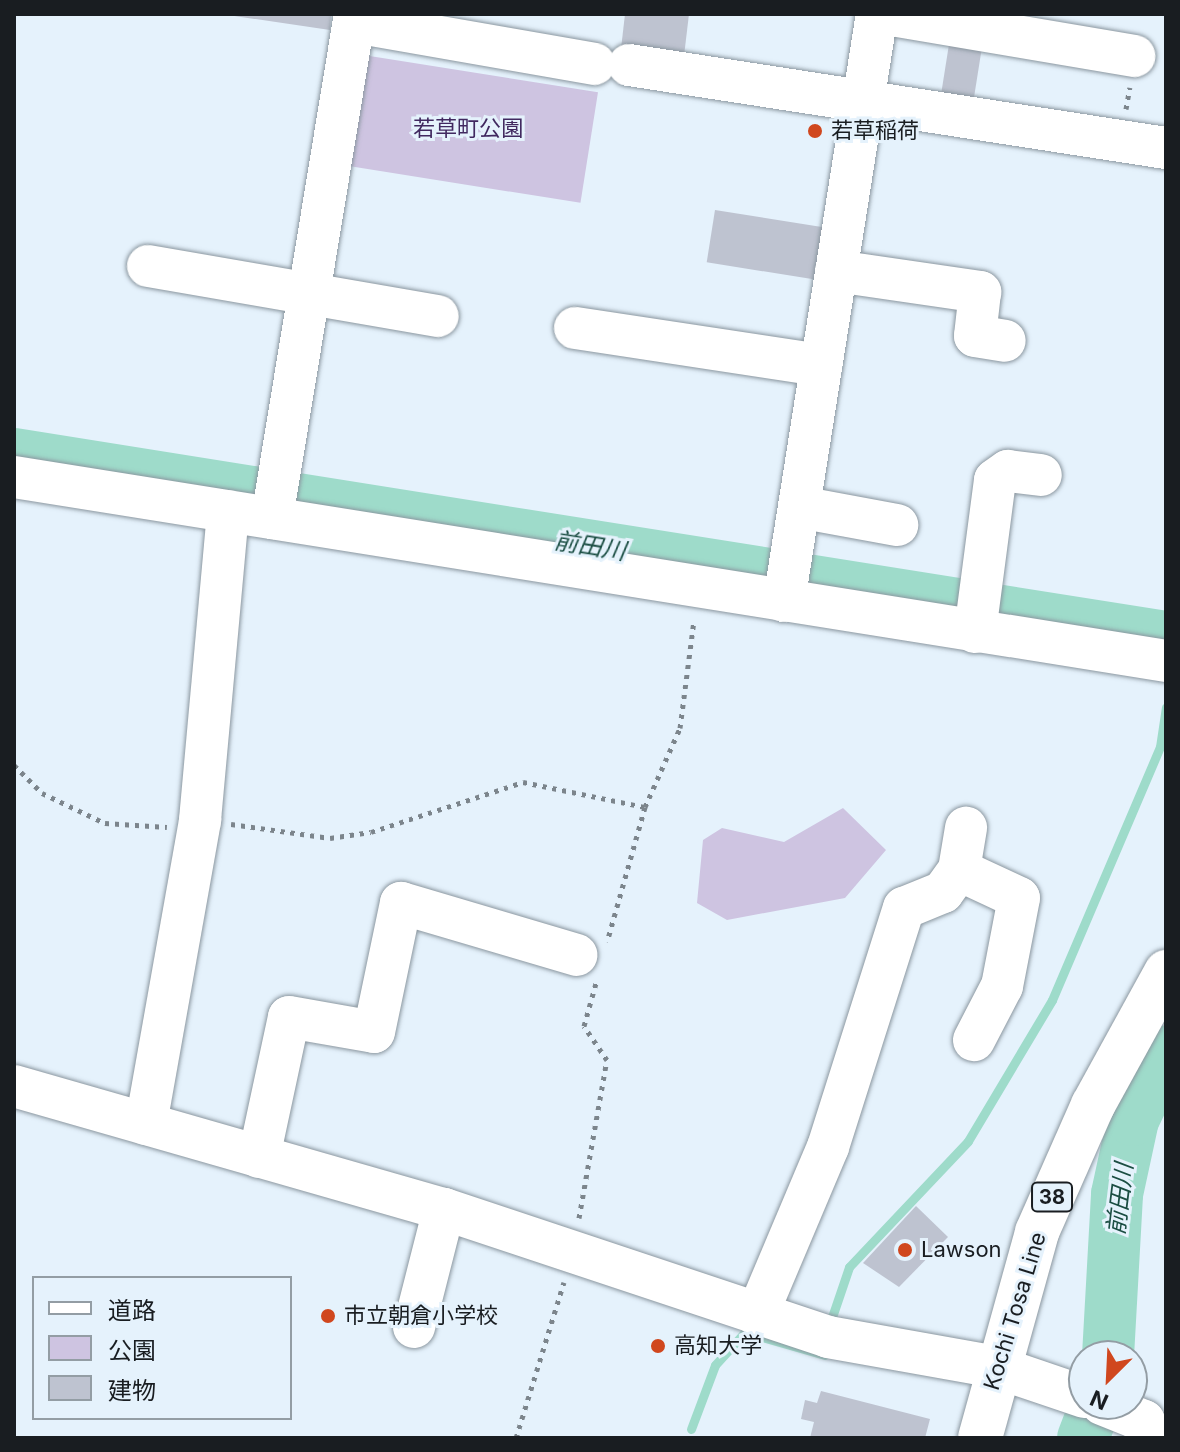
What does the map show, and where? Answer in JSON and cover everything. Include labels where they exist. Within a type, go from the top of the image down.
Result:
[{"type":"main road","name":"Kochi Tosa Line","points":[[980,1438],[996,1367],[1052,1197],[1166,972]]},
{"type":"street","points":[[788,580],[877,14]]},
{"type":"street","points":[[886,14],[1134,56]]},
{"type":"street","points":[[275,502],[355,18],[612,64],[1166,148]]},
{"type":"street","points":[[148,266],[438,316]]},
{"type":"street","points":[[836,271],[980,292],[975,336],[1005,341]]},
{"type":"street","points":[[575,328],[821,365]]},
{"type":"street","points":[[977,615],[995,480],[1008,471],[1041,475]]},
{"type":"street","points":[[14,477],[228,511],[275,502],[690,586],[788,580],[977,615],[1166,661]]},
{"type":"street","points":[[799,507],[897,525]]},
{"type":"street","points":[[146,1124],[197,833],[228,511]]},
{"type":"street","points":[[757,1315],[828,1147],[904,908],[943,892],[959,870],[966,828]]},
{"type":"street","points":[[959,870],[1019,898],[1002,986],[974,1040]]},
{"type":"street","points":[[259,1157],[289,1017],[374,1032],[401,903],[576,955]]},
{"type":"street","points":[[14,1086],[444,1209],[573,1255],[828,1337],[996,1367],[1068,1392]]},
{"type":"street","points":[[414,1327],[444,1209]]},
{"type":"path","points":[[645,807],[680,728],[694,620],[690,586]]},
{"type":"path","points":[[14,765],[42,793],[105,823],[197,833]]},
{"type":"path","points":[[516,1438],[573,1255]]},
{"type":"green space","name":"若草町公園","points":[[357,54],[598,92],[580,203],[339,165]]},
{"type":"green space","points":[[843,808],[886,850],[845,898],[727,920],[697,903],[703,840],[722,828],[784,842]]},
{"type":"building","points":[[221,14],[331,14],[330,30]]},
{"type":"building","points":[[625,14],[689,14],[684,56],[621,49]]},
{"type":"building","points":[[950,38],[983,43],[974,99],[941,94]]},
{"type":"building","points":[[715,210],[830,228],[821,280],[707,262]]},
{"type":"building","name":"Lawson","points":[[916,1206],[948,1237],[899,1287],[863,1263]]},
{"type":"building","points":[[821,1391],[930,1419],[925,1438],[810,1438],[814,1422],[801,1419],[805,1400],[817,1403]]},
{"type":"waterway","name":"前田川","points":[[14,454],[1166,637]]},
{"type":"waterway","points":[[831,1320],[849,1267],[968,1141],[1052,1000],[1160,747],[1166,707]]},
{"type":"waterway","name":"前田川","points":[[1109,1340],[1117,1194],[1133,1120],[1166,1051]]},
{"type":"waterway","points":[[691,1429],[715,1365],[745,1332],[825,1355]]},
{"type":"waterway","name":"前田川","points":[[1083,1438],[1090,1420]]},
{"type":"place","name":"若草稲荷","points":[[815,131]]},
{"type":"place","name":"Lawson","points":[[905,1250]]},
{"type":"place","name":"市立朝倉小学校","points":[[328,1316]]},
{"type":"place","name":"高知大学","points":[[658,1346]]}]
